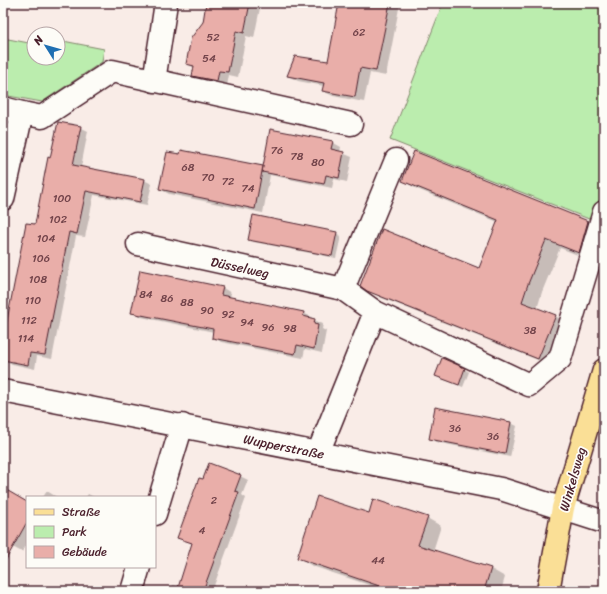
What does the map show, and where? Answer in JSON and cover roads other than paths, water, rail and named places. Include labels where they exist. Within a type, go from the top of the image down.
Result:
[{"type":"main road","name":"Winkelsweg","points":[[548,591],[563,508],[604,370]]},
{"type":"street","points":[[154,81],[166,3]]},
{"type":"street","points":[[3,199],[13,110],[42,117],[112,71],[351,124]]},
{"type":"street","points":[[343,289],[396,160]]},
{"type":"street","points":[[318,453],[375,312],[529,385],[560,359],[604,212]]},
{"type":"street","name":"Düsselweg","points":[[138,244],[343,289],[375,312]]},
{"type":"street","name":"Wupperstraße","points":[[3,391],[182,425],[501,489],[604,522]]},
{"type":"street","points":[[156,511],[182,425]]},
{"type":"street","points":[[132,591],[139,568]]}]
